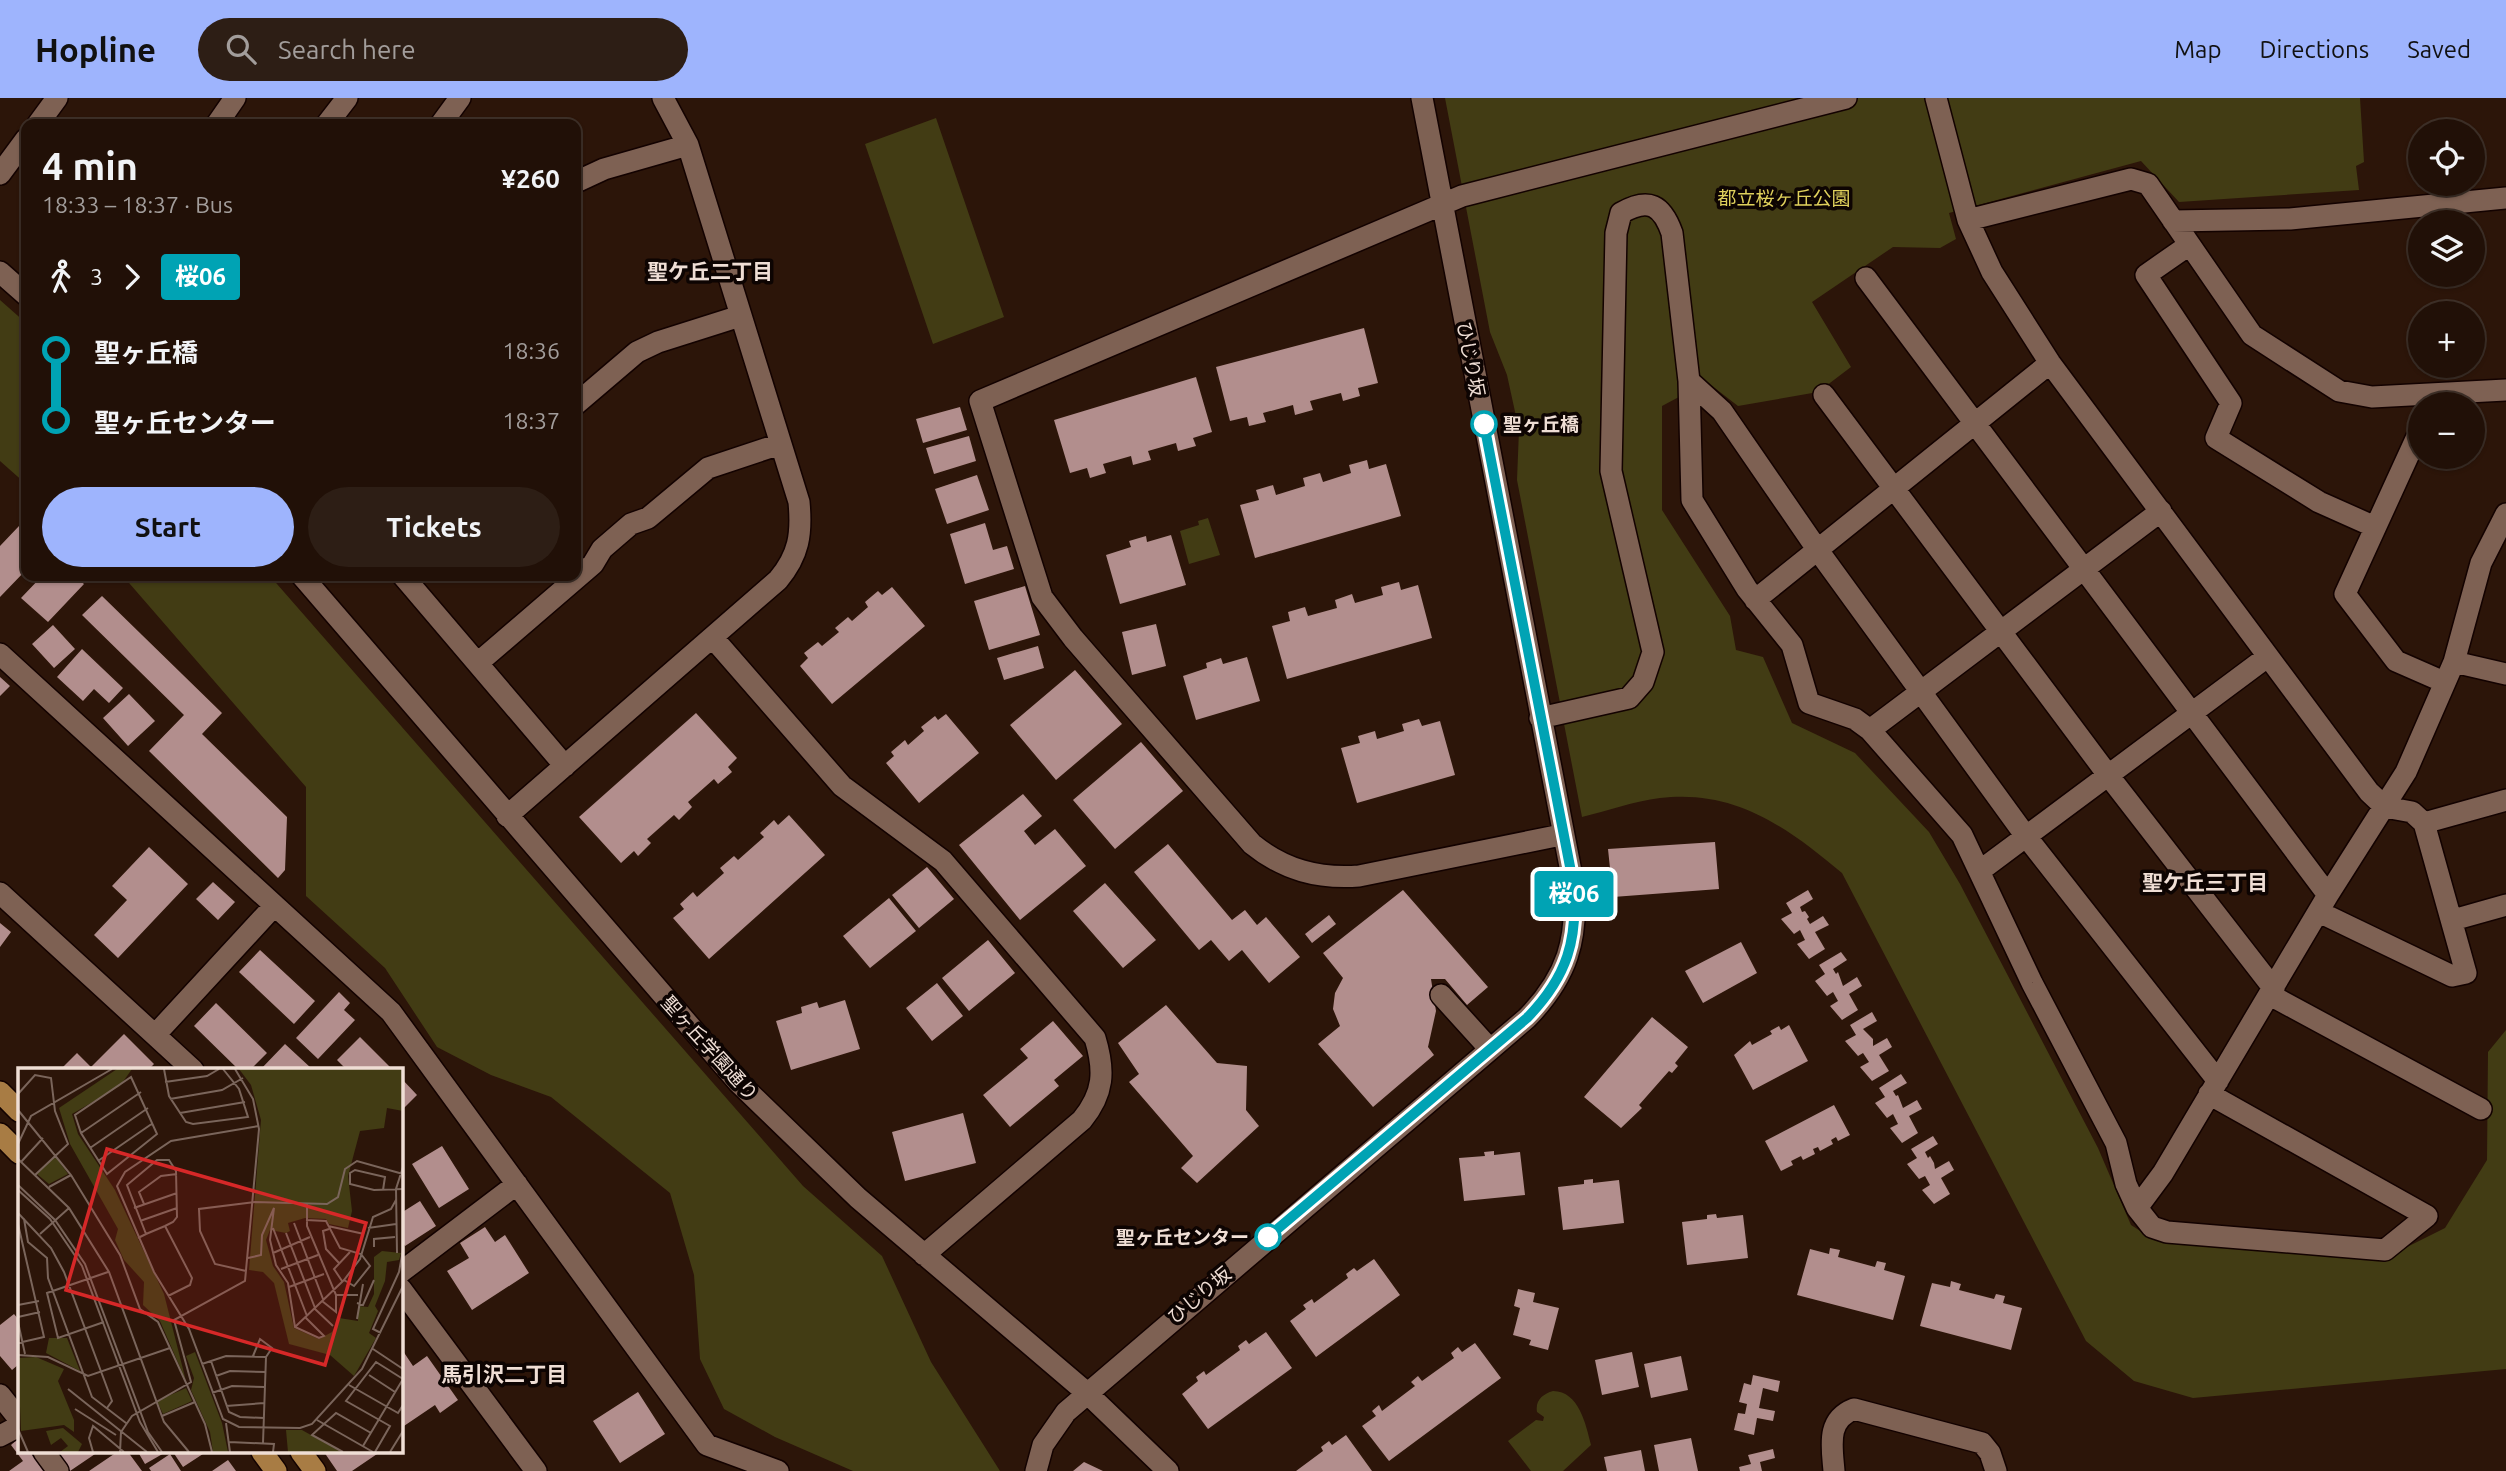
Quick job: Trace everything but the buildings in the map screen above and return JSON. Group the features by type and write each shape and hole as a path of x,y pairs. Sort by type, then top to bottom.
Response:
{"main road":[{"path":"0,1092 18,1110"},
{"path":"0,1134 18,1152"},
{"path":"263,1454 276,1471"},
{"path":"302,1454 315,1471"}],"street":[{"path":"42,119 57,98"},
{"path":"220,119 234,98"},
{"path":"331,119 347,98"},
{"path":"445,119 460,98"},
{"path":"507,816 778,580 797,551 802,532 799,502 688,145 663,98"},
{"name":"ひじり坂","path":"1036,1471 1050,1433 1066,1412 1549,996 1566,962 1576,929 1575,905 1422,98"},
{"path":"1866,278 2190,714 2323,904 2452,976 2466,973 2424,823 2412,812 2385,807 2369,792 2050,363 1992,272 1968,220 1936,98"},
{"path":"1561,835 1359,876 1336,878 1311,874 1267,856 1252,844 1073,638 1042,597 980,401 1462,196 1836,101"},
{"path":"581,180 604,169 688,145"},
{"path":"0,174 21,146"},
{"path":"1968,220 2131,179 2148,184 2252,335 2339,391 2372,397 2408,398"},
{"path":"2173,221 2290,219 2506,198"},
{"path":"1540,718 1629,698 1643,682 1653,652 1611,471 1616,233 1621,213 1644,205 1660,208 1672,233 1689,381 1692,500 1755,600 1792,645 1808,703 1855,719 1870,730 1962,835 1981,870 2032,983 2116,1143 2126,1184 2137,1209 2152,1227 2167,1232 2385,1250 2427,1216 2213,1088 1816,549 1721,411 1689,381"},
{"path":"2189,245 2146,275 2231,403 2216,438 2319,502 2375,527"},
{"path":"0,272 21,291"},
{"path":"581,400 637,352 670,338 740,316"},
{"path":"1755,600 2050,363"},
{"path":"2485,393 2506,390"},
{"path":"1824,395 2272,992 2481,1109"},
{"path":"581,574 593,564 602,549 631,524 648,518 708,468 780,444"},
{"path":"2408,456 2345,594 2396,661 2444,682"},
{"path":"1870,730 2161,511"},
{"path":"2137,1209 2164,1173 2323,904 2406,772 2454,662 2481,563 2506,514"},
{"name":"聖ヶ丘学園通り","path":"306,581 738,1082 829,1171 1087,1393 1168,1471"},
{"path":"408,581 565,766"},
{"path":"479,662 573,581"},
{"path":"713,638 842,786 943,861 1096,1038 1103,1071 1102,1085 1094,1104 1082,1120 924,1255"},
{"path":"0,654 391,1013 708,1445 778,1471"},
{"path":"1981,870 2267,657"},
{"path":"2454,662 2506,674"},
{"path":"2424,823 2506,800"},
{"path":"0,893 191,1068"},
{"path":"2453,920 2506,905"},
{"path":"155,1035 274,906"},
{"path":"1441,995 1489,1048"},
{"path":"402,1271 517,1184"},
{"path":"402,1290 536,1471"},
{"path":"0,1395 18,1418"},
{"path":"1834,1471 1833,1427 1838,1419 1854,1409 1982,1443 1990,1453 1996,1471"},
{"path":"0,1437 18,1427"},
{"path":"45,1454 58,1471"}],"green space":[{"name":"都立桜ヶ丘公園","path":"1445,98 2360,98 2364,162 2356,166 2359,190 2179,202 2141,161 1949,213 1956,239 1940,248 1893,247 1812,302 1851,367 1818,392 1738,406 1707,382 1662,406 1662,510 1730,616 1736,650 1763,657 1792,723 1855,753 1929,832 1960,884 2098,1148 2131,1225 2145,1234 2387,1257 2445,1228 2487,1160 2488,1052 2506,1030 2506,1369 2193,1398 2134,1381 2086,1341 1842,873 1780,827 1758,815 1712,799 1660,798 1582,817 1517,480 1519,430 1507,375 1490,332"},
{"path":"936,118 1004,317 933,344 865,144"},
{"path":"0,300 21,319 21,480 0,461"},
{"path":"1208,518 1220,555 1189,564 1180,531 1199,525 1198,521"},
{"path":"127,581 274,581 803,1186 882,1256 931,1362 1000,1471 853,1471 775,1437 724,1409 700,1359 694,1275 670,1193 551,1097 491,1075 437,1047 385,968 306,896 306,787"},
{"path":"1553,1391 1562,1392 1580,1410 1591,1445 1563,1471 1531,1471 1508,1441 1536,1420 1543,1421 1544,1417 1537,1412 1537,1404 1543,1396"}],"bus line":[{"name":"桜06","path":"1268,1237 1527,1018 1549,996 1566,962 1576,929 1573,882 1561,835 1484,424"}],"place":[{"name":"聖ヶ丘橋","path":"1484,424"},
{"name":"聖ヶ丘センター","path":"1268,1237"}],"district":[{"name":"聖ケ丘二丁目","path":"710,272"},
{"name":"聖ケ丘三丁目","path":"2205,883"},
{"name":"馬引沢二丁目","path":"504,1375"}]}
